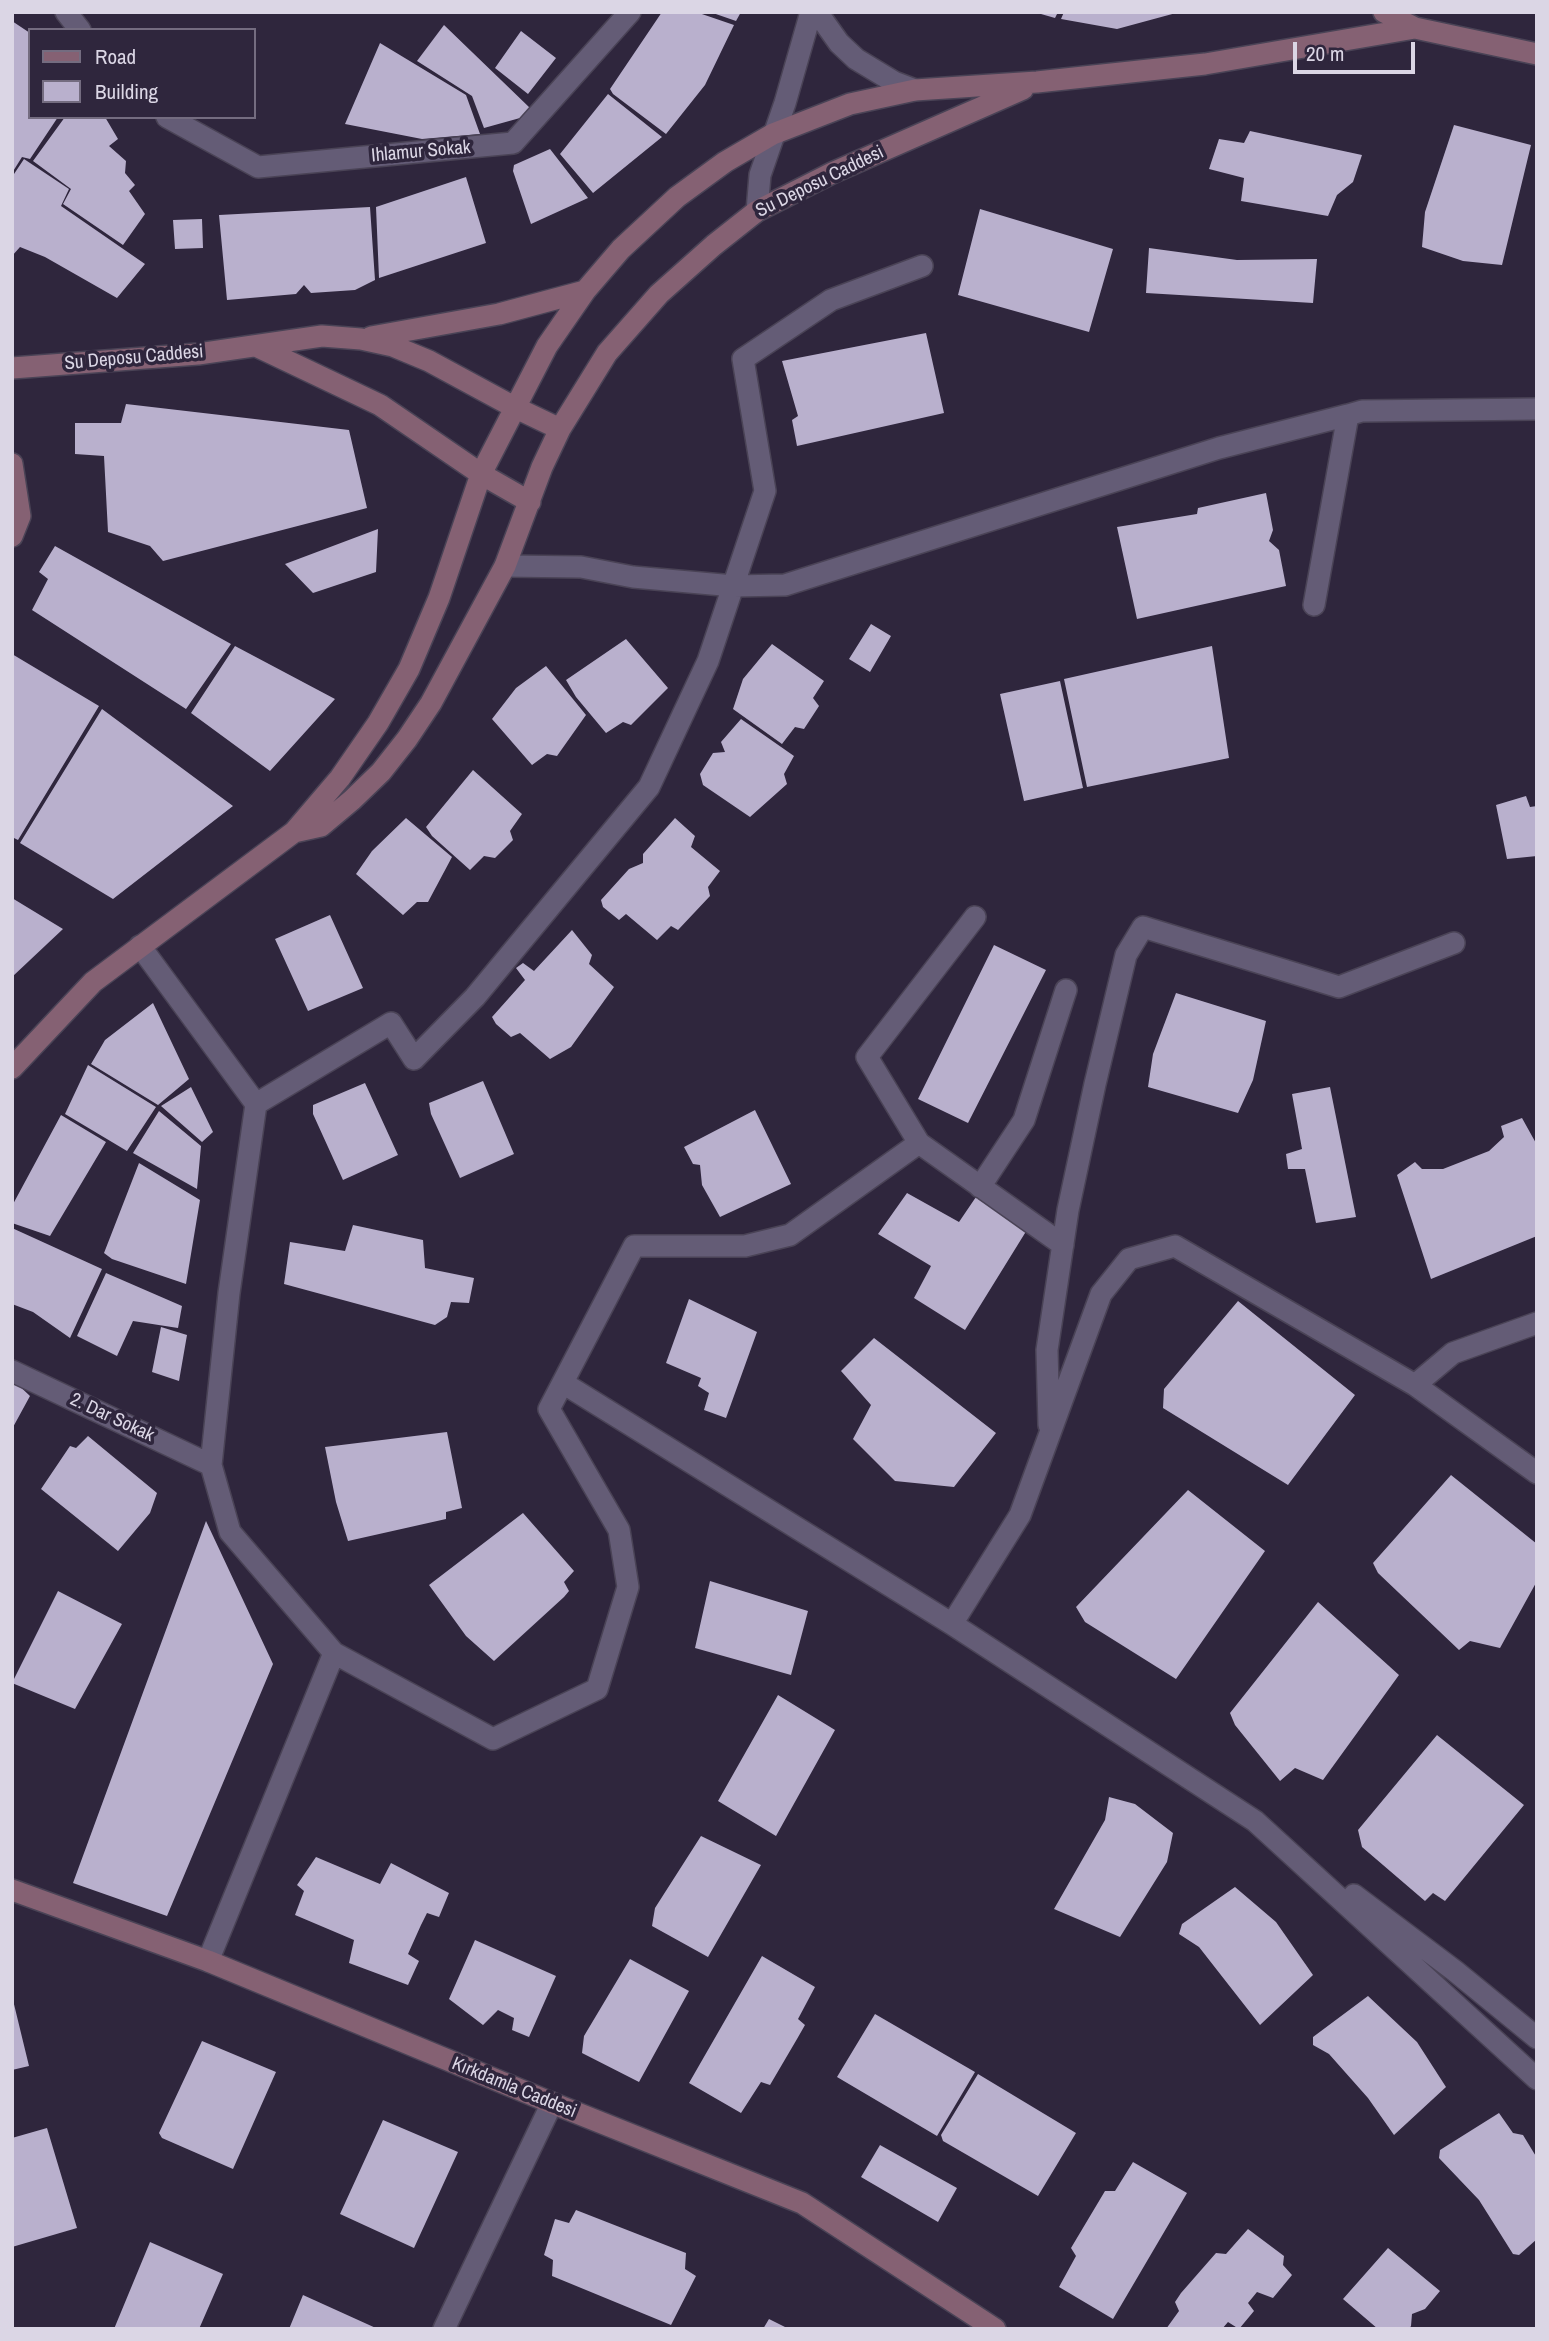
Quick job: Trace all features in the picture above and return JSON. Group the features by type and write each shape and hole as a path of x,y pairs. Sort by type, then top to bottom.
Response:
{"street":[{"path":"66,12 78,28"},
{"name":"Ihlamur Sokak","path":"171,119 258,167 513,143 630,12"},
{"path":"757,211 760,175 798,63 811,12"},
{"path":"817,12 839,43 856,59 894,82 915,90"},
{"path":"1384,12 1415,28"},
{"name":"Su Deposu Caddesi","path":"294,832 340,778 378,723 409,669 439,598 481,474 547,346 584,291 621,249 677,197 725,162 774,134 850,104 915,90 1037,82 1205,64 1415,28 1537,54"},
{"name":"Su Deposu Caddesi","path":"294,832 321,826 381,772 407,739 431,703 505,566 559,429 607,353 659,294 757,211 832,173 1037,82"},
{"path":"256,1104 391,1023 414,1059 475,997 649,787 708,662 765,491 743,359 831,300 922,266"},
{"path":"361,339 486,317 584,291"},
{"name":"Su Deposu Caddesi","path":"12,368 198,354 322,336 361,339 393,346 429,361 559,429"},
{"path":"256,346 380,405 481,474 530,502"},
{"path":"505,566 581,567 633,577 734,586 785,585 1219,448 1362,411 1537,409"},
{"path":"1314,605 1348,415"},
{"path":"12,464 20,516 12,536"},
{"path":"14,1062 93,982 294,832"},
{"path":"975,917 867,1057 919,1143 1063,1245"},
{"path":"1049,1437 1047,1350 1068,1210 1126,955 1143,927 1339,987 1454,943"},
{"path":"140,947 256,1104 229,1293 211,1465 230,1532 334,1653 493,1739 597,1689 628,1587 619,1530 549,1409 634,1246 745,1246 790,1235 919,1143"},
{"path":"980,1187 1024,1120 1066,990"},
{"path":"952,1624 1020,1515 1101,1294 1129,1259 1175,1245 1415,1385 1537,1474"},
{"path":"1415,1385 1453,1353 1537,1323"},
{"name":"2. Dar Sokak","path":"12,1371 211,1465"},
{"path":"563,1383 952,1624 1255,1821 1455,1971 1537,2038"},
{"path":"208,1961 334,1653"},
{"path":"1255,1821 1537,2079"},
{"name":"Kırkdamla Caddesi","path":"12,1890 208,1961 802,2203 995,2329"},
{"path":"444,2329 552,2103"}],"building":[{"path":"662,12 696,12 734,25 705,85 666,134 610,89"},
{"path":"710,12 741,12 736,21"},
{"path":"1034,12 1058,12 1055,18"},
{"path":"1064,12 1176,13 1117,29 1061,19"},
{"path":"12,21 28,32 28,119 57,119 30,159 22,157 12,173"},
{"path":"444,25 530,108 520,118 484,128 472,96 417,61"},
{"path":"521,31 556,58 528,94 495,68"},
{"path":"380,43 466,95 480,134 422,139 345,124"},
{"path":"608,94 662,137 593,193 560,154"},
{"path":"64,119 106,119 118,139 109,146 126,161 125,173 135,185 129,191 145,214 123,245 63,204 71,189 33,161"},
{"path":"1454,125 1531,145 1502,265 1463,261 1422,247 1425,212"},
{"path":"1250,131 1362,155 1353,182 1337,195 1328,216 1241,201 1244,178 1209,169 1219,139 1244,143"},
{"path":"550,149 588,198 531,224 513,171 514,165"},
{"path":"24,159 69,189 61,206 145,264 117,298 45,257 20,247 12,256 12,177"},
{"path":"466,177 486,243 379,278 376,207"},
{"path":"370,207 375,280 355,290 311,293 304,285 296,294 227,300 219,215"},
{"path":"980,209 1113,249 1089,332 958,295"},
{"path":"202,219 203,248 175,249 173,220"},
{"path":"1149,248 1237,260 1317,259 1313,303 1146,293"},
{"path":"926,333 944,413 797,446 792,420 798,416 782,361"},
{"path":"126,404 349,430 367,508 163,561 150,546 108,532 104,456 75,454 75,423 121,423"},
{"path":"1266,493 1273,530 1269,541 1279,550 1286,586 1137,619 1117,527 1197,514 1198,508"},
{"path":"378,529 376,572 313,593 285,564"},
{"path":"55,546 231,644 186,709 32,610 48,579 39,572"},
{"path":"871,624 891,636 870,672 849,659"},
{"path":"626,639 668,688 631,725 623,722 606,733 576,697 566,680"},
{"path":"772,644 824,681 813,698 819,706 804,729 795,727 782,744 733,709 743,679"},
{"path":"235,646 335,699 270,771 191,713"},
{"path":"1212,646 1229,758 1087,787 1064,679"},
{"path":"12,654 99,706 18,840 12,837"},
{"path":"546,666 586,715 557,756 547,754 532,765 492,719 516,688"},
{"path":"1060,681 1083,788 1024,801 1000,694"},
{"path":"102,709 233,806 113,899 20,843"},
{"path":"741,719 794,756 784,774 787,784 750,817 703,785 700,774 713,753 725,752 721,742"},
{"path":"473,770 522,814 510,831 513,840 495,858 484,856 470,870 432,836 426,827"},
{"path":"1526,796 1530,807 1537,806 1537,856 1507,859 1496,805"},
{"path":"406,818 452,857 428,902 417,902 403,915 356,874 372,851"},
{"path":"675,818 695,836 691,847 720,871 708,887 710,896 678,930 671,926 657,940 626,914 619,920 603,907 601,900 629,869 643,863 643,854"},
{"path":"12,898 63,929 12,977"},
{"path":"330,915 363,988 308,1011 275,939"},
{"path":"572,930 592,955 589,964 614,987 571,1047 550,1059 520,1033 511,1037 492,1017 525,980 516,968 523,963 534,971"},
{"path":"994,945 1046,970 968,1123 918,1099"},
{"path":"1176,993 1266,1021 1253,1080 1238,1113 1148,1087 1153,1054"},
{"path":"153,1003 189,1079 158,1105 91,1064 105,1040"},
{"path":"88,1065 156,1107 127,1151 65,1114"},
{"path":"483,1081 514,1154 460,1178 431,1114 429,1103"},
{"path":"365,1083 398,1155 343,1180 313,1114 313,1105"},
{"path":"191,1087 213,1132 202,1142 161,1106"},
{"path":"1330,1087 1356,1217 1316,1223 1305,1169 1288,1169 1286,1154 1302,1149 1292,1094"},
{"path":"755,1110 791,1184 720,1217 702,1185 700,1165 693,1164 684,1147"},
{"path":"159,1111 201,1146 197,1189 133,1153"},
{"path":"61,1115 106,1142 50,1236 12,1223 12,1206"},
{"path":"1522,1118 1537,1145 1537,1236 1431,1279 1397,1175 1415,1162 1422,1169 1443,1169 1489,1151 1504,1137 1501,1126"},
{"path":"139,1163 200,1200 186,1284 112,1259 104,1253"},
{"path":"907,1193 959,1222 978,1194 1030,1225 965,1330 914,1298 931,1266 878,1234"},
{"path":"353,1225 423,1240 425,1268 474,1278 469,1303 451,1302 447,1317 435,1325 284,1284 290,1242 345,1251"},
{"path":"12,1228 102,1269 70,1338 33,1312 12,1304"},
{"path":"106,1273 182,1306 178,1328 133,1321 117,1356 77,1336"},
{"path":"689,1299 757,1332 726,1418 704,1410 709,1393 698,1386 701,1378 666,1363"},
{"path":"1238,1301 1355,1395 1288,1485 1163,1408 1164,1389"},
{"path":"161,1327 187,1335 179,1381 152,1372"},
{"path":"874,1338 996,1433 954,1487 895,1481 853,1439 871,1405 841,1371"},
{"path":"12,1379 30,1396 12,1429"},
{"path":"447,1432 462,1508 446,1512 446,1519 348,1541 336,1502 325,1447"},
{"path":"88,1436 157,1493 150,1513 118,1551 41,1489 70,1446 76,1448"},
{"path":"1451,1475 1537,1544 1537,1581 1500,1648 1470,1641 1459,1650 1378,1573 1373,1563"},
{"path":"1188,1490 1265,1551 1176,1679 1085,1622 1076,1607"},
{"path":"523,1513 574,1571 564,1582 569,1591 564,1597 494,1661 466,1636 429,1585"},
{"path":"206,1521 273,1664 167,1916 73,1883"},
{"path":"710,1581 808,1611 791,1675 695,1648"},
{"path":"58,1591 122,1624 75,1709 12,1683"},
{"path":"1318,1602 1399,1675 1323,1780 1295,1768 1280,1781 1235,1725 1230,1713"},
{"path":"778,1695 835,1730 776,1836 718,1801"},
{"path":"1437,1735 1524,1805 1445,1901 1433,1893 1425,1901 1362,1847 1358,1830"},
{"path":"1109,1797 1135,1804 1173,1833 1167,1862 1120,1937 1054,1909 1105,1820"},
{"path":"701,1836 761,1865 708,1957 652,1926 655,1908"},
{"path":"316,1857 380,1884 391,1863 449,1893 439,1917 427,1913 408,1954 419,1961 408,1985 349,1963 354,1940 295,1915 304,1891 297,1885"},
{"path":"1235,1887 1276,1922 1313,1975 1260,2025 1199,1947 1179,1934 1182,1924"},
{"path":"475,1940 556,1976 529,2037 512,2030 514,2018 498,2010 483,2025 449,1999"},
{"path":"762,1956 815,1987 798,2019 805,2025 770,2085 761,2082 741,2113 689,2083"},
{"path":"630,1959 689,1991 639,2082 582,2053 584,2036"},
{"path":"12,1996 29,2066 12,2070"},
{"path":"1368,1996 1417,2042 1446,2087 1394,2135 1368,2098 1329,2054 1313,2045 1313,2037"},
{"path":"875,2014 975,2072 937,2136 837,2077"},
{"path":"202,2041 276,2072 233,2169 162,2138 159,2133"},
{"path":"978,2074 1076,2133 1038,2196 943,2141 941,2135"},
{"path":"1499,2113 1513,2133 1523,2135 1537,2158 1537,2239 1519,2255 1513,2254 1479,2200 1439,2158 1440,2150"},
{"path":"383,2120 458,2152 414,2248 340,2214"},
{"path":"47,2128 77,2228 12,2247 12,2138"},
{"path":"880,2145 957,2188 938,2222 861,2177"},
{"path":"1133,2162 1187,2193 1113,2319 1059,2287 1076,2256 1071,2248 1105,2191 1115,2191"},
{"path":"576,2210 686,2253 685,2269 696,2276 671,2325 552,2276 553,2260 544,2255 555,2219 569,2223"},
{"path":"1248,2229 1284,2256 1283,2265 1292,2275 1273,2298 1257,2292 1248,2303 1254,2311 1239,2329 1228,2322 1222,2329 1166,2329 1179,2311 1175,2302 1181,2293 1216,2253 1226,2254"},
{"path":"150,2242 223,2274 199,2329 114,2329"},
{"path":"1388,2248 1440,2291 1425,2309 1412,2314 1409,2329 1378,2329 1343,2299"},
{"path":"303,2295 378,2329 289,2329"},
{"path":"769,2319 789,2329 763,2329"}]}
